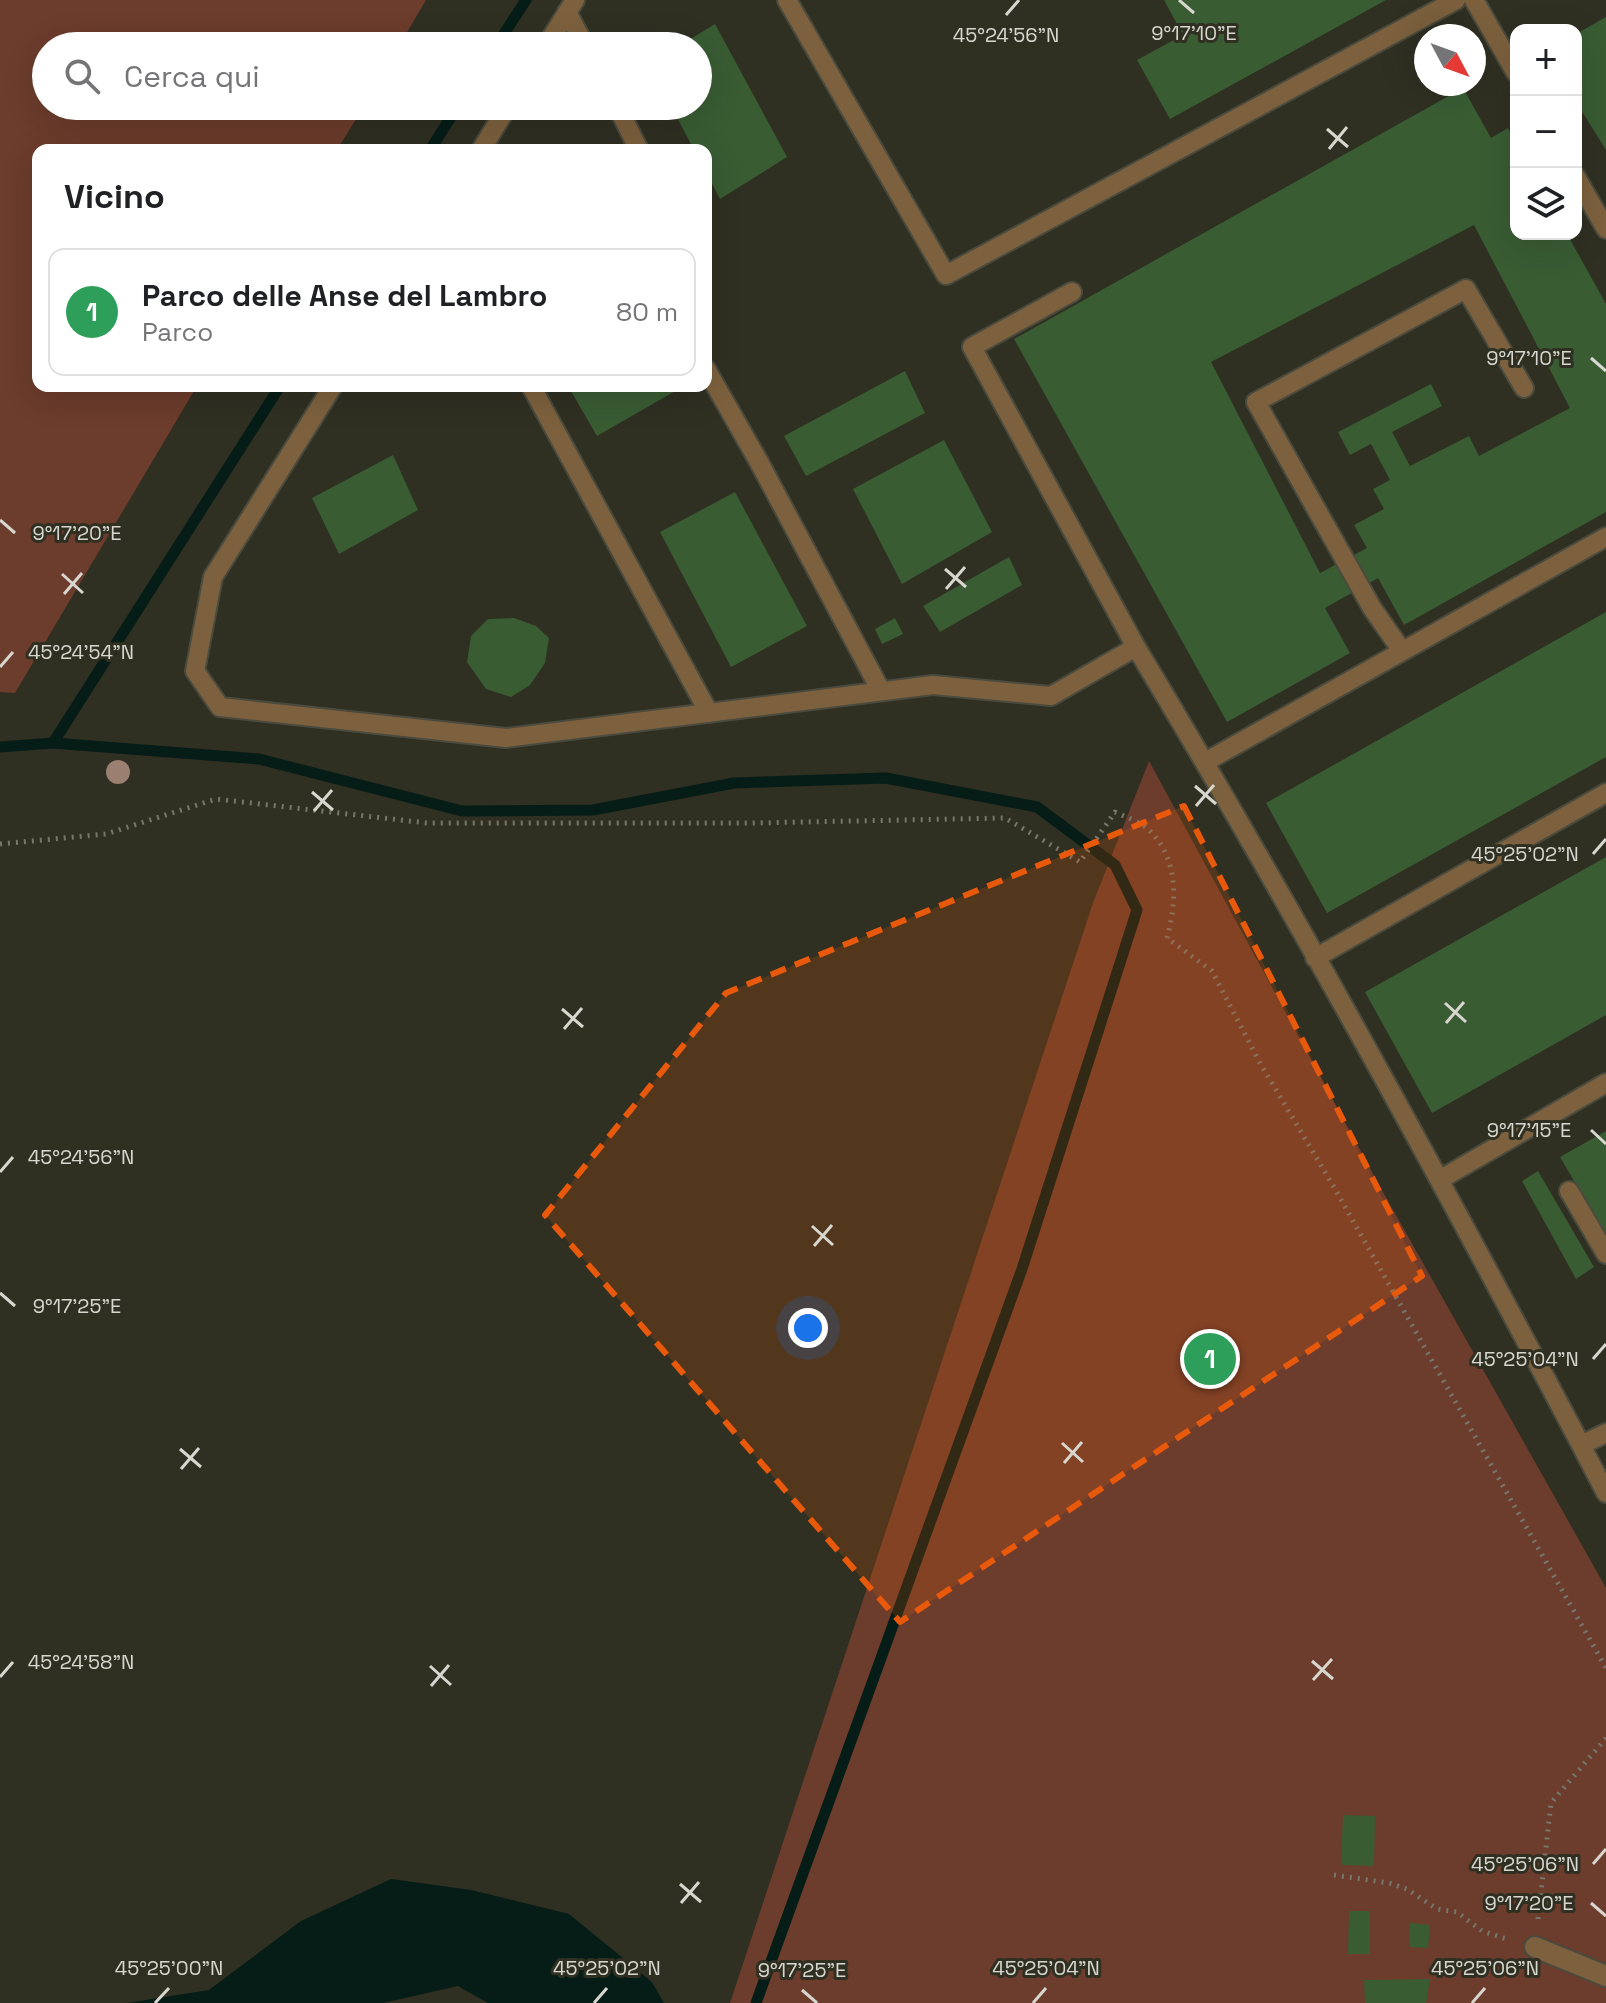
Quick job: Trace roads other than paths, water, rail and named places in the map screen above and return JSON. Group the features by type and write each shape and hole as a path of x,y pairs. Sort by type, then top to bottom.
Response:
{"street":[{"path":"1535,1947 1606,1976"}],"lane":[{"path":"787,0 946,275 1456,0"},
{"path":"1474,0 1510,63"},
{"path":"555,32 571,6"},
{"path":"571,6 580,32"},
{"path":"485,144 499,120"},
{"path":"624,120 636,144"},
{"path":"1582,187 1606,229"},
{"path":"1402,651 1372,608 1256,402 1466,289 1524,388"},
{"path":"1072,292 972,347 1136,647 1205,762 1441,1179 1606,1493"},
{"path":"712,380 881,691"},
{"path":"329,392 213,577 195,671 220,707 506,738 933,685 1051,696 1136,647"},
{"path":"534,392 709,713"},
{"path":"1205,762 1606,537"},
{"path":"1315,958 1606,793"},
{"path":"1441,1179 1606,1083"},
{"path":"1569,1191 1606,1254"},
{"path":"1581,1445 1606,1433"}],"water":[{"path":"391,1879 471,1890 569,1914 652,1982 664,2003 488,2003 458,1986 383,2003 127,2003 209,1990 301,1921"}],"waterway":[{"path":"505,32 526,0"},
{"path":"434,144 449,120"},
{"path":"276,392 53,743 259,759 462,811 593,810 734,783 886,778 1037,807 1115,865 1137,910 1022,1269 756,2003"},
{"path":"0,747 53,743"}],"place":[{"name":"Parco delle Anse del Lambro","path":"1210,1359"}]}
